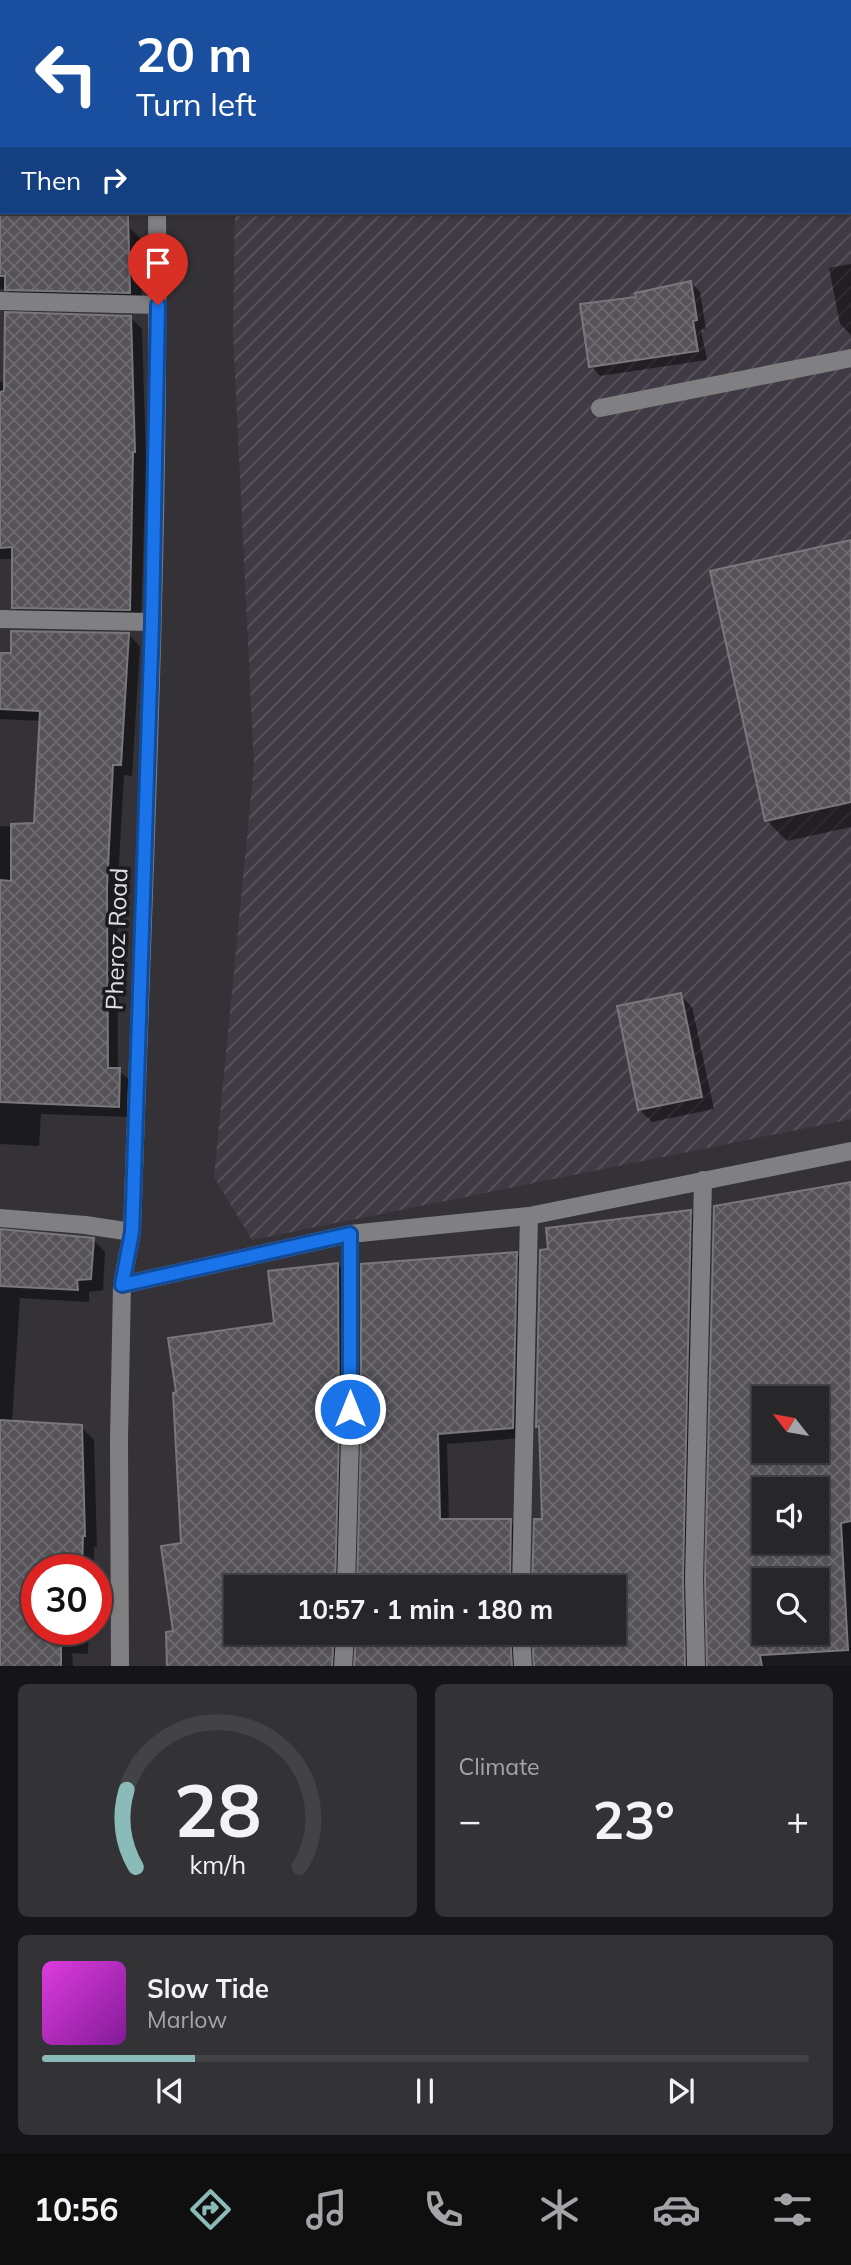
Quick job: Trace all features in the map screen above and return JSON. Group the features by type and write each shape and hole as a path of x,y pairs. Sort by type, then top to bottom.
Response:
{"street":[{"name":"Pheroz Road","path":"120,1666 119,1440 122,1285 132,1232 152,622 157,214"},
{"path":"0,301 158,305"},
{"path":"600,408 851,358"},
{"path":"0,619 152,622"},
{"path":"122,1285 350,1234 528,1216 851,1151"},
{"path":"696,1666 694,1579 703,1180"},
{"path":"521,1575 528,1216"},
{"path":"0,1218 132,1232"},
{"path":"346,1575 350,1434 350,1234"},
{"path":"343,1666 344,1645"},
{"path":"522,1645 523,1666"}],"shaded area":[{"path":"235,214 851,214 851,1119 252,1240 214,1177 254,765 233,333"}],"building":[{"path":"0,214 128,214 130,293 5,290 5,276 0,276"},
{"path":"691,281 698,351 589,367 580,304 636,297 635,293"},
{"path":"5,312 131,316 135,452 130,610 12,608 12,547 0,548 0,392 4,391"},
{"path":"851,540 851,802 765,821 710,571"},
{"path":"11,631 129,633 121,765 113,765 107,887 108,1068 120,1068 119,1107 0,1102 0,880 11,881 11,824 34,823 40,711 0,709 0,653 11,653"},
{"path":"681,993 702,1097 638,1110 617,1006"},
{"path":"851,1182 851,1521 841,1523 848,1650 760,1655 762,1666 707,1666 705,1579 714,1206"},
{"path":"691,1210 683,1579 685,1666 534,1666 533,1645 626,1645 626,1575 532,1575 534,1519 542,1519 539,1426 536,1427 540,1250 548,1249 546,1228"},
{"path":"0,1229 94,1238 91,1279 77,1280 78,1290 0,1286"},
{"path":"517,1252 513,1428 438,1434 440,1519 511,1519 510,1575 357,1575 361,1264"},
{"path":"338,1263 339,1435 335,1575 224,1575 224,1645 333,1645 332,1666 167,1666 166,1632 173,1631 161,1546 181,1543 173,1393 176,1392 168,1338 274,1323 268,1271"},
{"path":"0,1420 82,1425 85,1536 82,1554 21,1554 21,1645 61,1645 61,1666 0,1666"},
{"path":"355,1645 511,1645 512,1666 354,1666"}],"route":[{"path":"158,305 152,622 132,1232 122,1285 350,1234 350,1409"}]}
